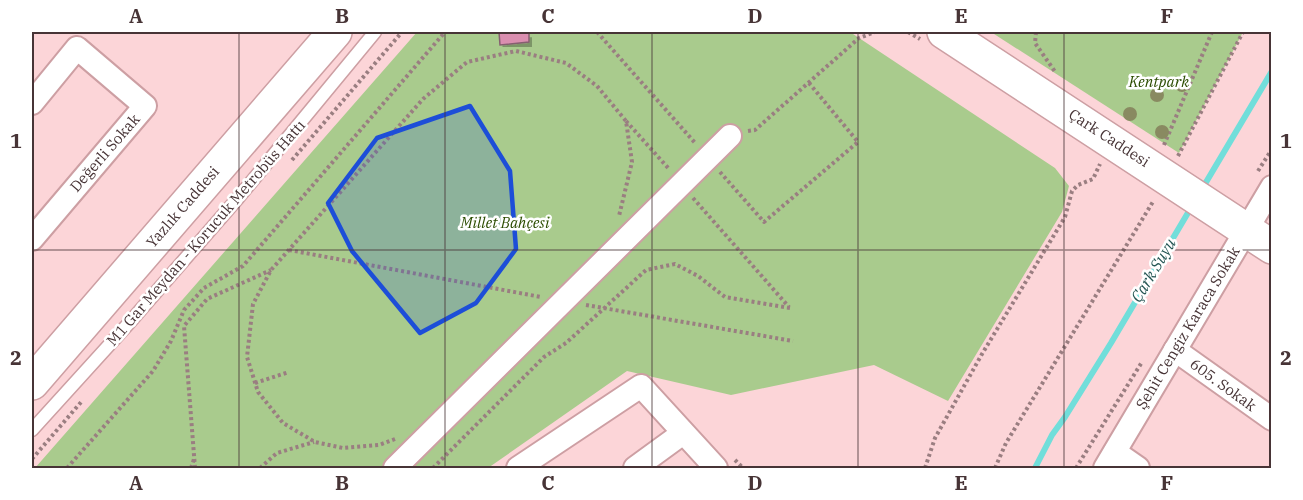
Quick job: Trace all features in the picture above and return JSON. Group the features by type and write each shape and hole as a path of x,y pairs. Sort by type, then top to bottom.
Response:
{"main road":[{"name":"Yazlık Caddesi","path":"32,383 335,32"},
{"name":"Çark Caddesi","path":"944,32 1250,232"}],"street":[{"name":"Değerli Sokak","path":"32,103 77,48 145,106 32,238"},
{"path":"394,468 730,135"},
{"name":"Şehit Cengiz Karaca Sokak","path":"1110,460 1175,350 1250,232 1272,187"},
{"name":"605. Sokak","path":"1175,350 1272,419"},
{"path":"518,468 641,386 716,468"},
{"path":"635,468 683,433"},
{"path":"1110,460 1138,468"}],"lane":[{"name":"M1 Gar Meydan - Korucuk Metrobüs Hattı","path":"32,430 238,198 375,32"}],"path":[{"path":"67,468 153,371 171,341 184,310 204,288 243,266 445,32"},
{"path":"730,135 755,130 859,38 875,32"},
{"path":"1036,32 1035,43 1054,72 1063,80"},
{"path":"1155,141 1164,146 1212,32"},
{"path":"995,468 1006,443 1167,176 1243,32"},
{"path":"400,437 379,445 343,448 315,442 283,423 258,392 247,357 253,304 271,270 423,99 467,62 516,51 566,63 597,86 790,308 725,297 698,276 675,264 646,270 566,343 544,357 433,468"},
{"path":"618,220 632,162 626,121"},
{"path":"925,468 935,438 1065,216 1072,190 1093,179"},
{"path":"195,468 184,326 207,299 271,270"},
{"path":"255,382 289,372"},
{"path":"260,468 277,453 315,442"},
{"path":"191,468 195,459"}],"highlighted area":[{"path":"470,106 510,171 516,249 476,303 420,333 352,251 328,203 377,138"}],"green space":[{"name":"Millet Bahçesi","path":"417,32 850,32 1055,168 1069,186 1062,212 948,401 874,365 731,395 627,371 488,468 35,468"},
{"name":"Kentpark","path":"991,32 1243,32 1179,153"}],"building":[{"path":"499,32 529,32 529,42 500,45"}],"waterway":[{"name":"Çark Suyu","path":"1202,189 1272,71"},
{"name":"Çark Suyu","path":"1035,468 1052,435 1111,343 1192,206"}]}
